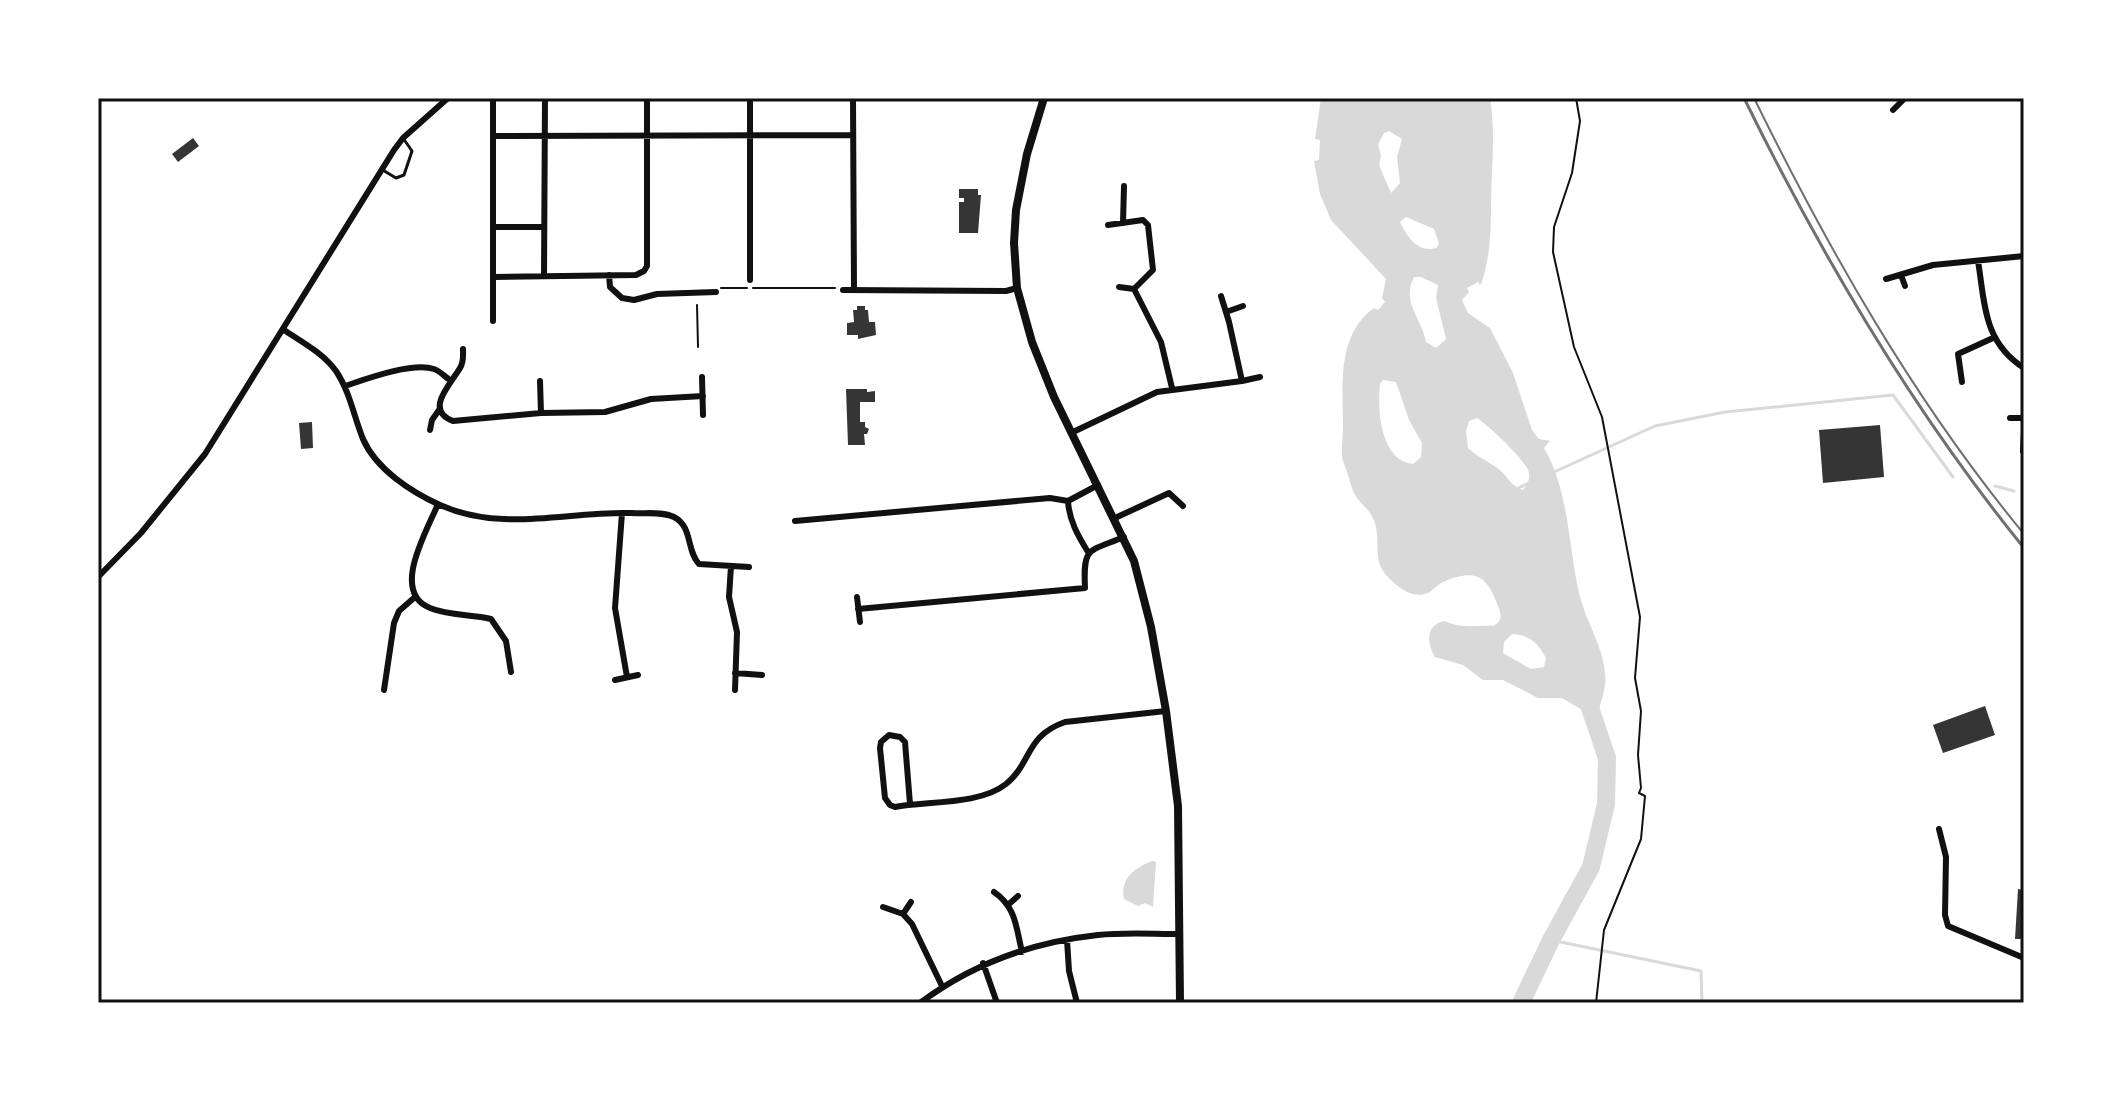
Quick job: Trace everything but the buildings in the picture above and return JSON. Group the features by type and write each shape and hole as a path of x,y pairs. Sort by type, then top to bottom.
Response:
{"main road":[{"path":"1044,98 1029,148 1016,210 1014,248 1017,288 1034,348 1070,433 1134,561 1151,627 1166,711 1180,834 1180,1003"}],"street":[{"path":"98,577 157,514 205,454 381,169 403,138 448,98"},
{"path":"493,98 493,321"},
{"path":"544,276 545,98"},
{"path":"493,277 636,275 644,271 647,266 647,98"},
{"path":"750,98 750,280"},
{"path":"853,98 854,290"},
{"path":"1893,110 1904,98"},
{"path":"493,136 853,135"},
{"path":"1123,223 1124,186"},
{"path":"1108,225 1143,220 1148,225 1153,270 1134,289"},
{"path":"493,227 544,227"},
{"path":"1886,279 1933,265 2024,256"},
{"path":"1978,261 1993,338 2024,368"},
{"path":"609,275 610,287 622,298 634,300 651,294 712,292"},
{"path":"1901,275 1905,286"},
{"path":"1119,287 1134,289"},
{"path":"843,290 1006,291 1017,288"},
{"path":"1134,289 1161,342 1172,388"},
{"path":"696,293 697,305"},
{"path":"1221,296 1242,381"},
{"path":"1226,312 1243,306"},
{"path":"284,330 327,360 345,386 371,455 395,476 438,504 472,516 502,521 622,513 663,514 674,517 688,533 692,552 699,564 749,567"},
{"path":"1962,382 1958,354 1993,338"},
{"path":"463,349 463,362 439,403 443,417 453,421 541,413 610,412 651,399 703,396"},
{"path":"375,364 378,375"},
{"path":"345,386 378,375 424,368 434,369 450,380"},
{"path":"702,377 703,415"},
{"path":"1070,433 1157,392 1260,377"},
{"path":"540,381 541,413"},
{"path":"430,430 439,410"},
{"path":"2010,418 2024,418"},
{"path":"2023,451 2024,431"},
{"path":"795,521 1050,498 1068,501 1098,485"},
{"path":"1115,518 1169,493 1183,506"},
{"path":"1068,501 1074,525 1088,552"},
{"path":"438,504 410,576 415,597 430,609 491,619 503,633 511,672"},
{"path":"622,513 615,608 627,677"},
{"path":"1085,588 1084,560 1088,552 1124,537"},
{"path":"731,566 729,597 737,632 735,690"},
{"path":"858,609 1094,587"},
{"path":"384,690 394,623 399,611 415,597"},
{"path":"857,597 860,622"},
{"path":"509,660 521,658"},
{"path":"735,673 762,675"},
{"path":"615,680 638,675"},
{"path":"910,804 905,742 900,737 889,735 881,742 880,748 885,798 895,807 979,797 995,791 1011,779 1039,737 1065,722 1166,711"},
{"path":"1939,829 1947,870 1945,915 1948,926 2024,958"},
{"path":"994,892 1009,904 1022,952"},
{"path":"1009,904 1018,896"},
{"path":"903,914 911,902"},
{"path":"883,907 903,914 929,955 942,986"},
{"path":"920,1003 942,986 983,963 1067,940 1100,934 1179,934"},
{"path":"1067,940 1069,971 1077,1003"},
{"path":"983,963 997,1003"}],"lane":[{"path":"381,169 396,178 404,175 412,151 403,138"}],"path":[{"path":"1576,98 1580,121 1572,173 1554,227 1553,252 1574,347 1602,417 1640,617 1635,678 1641,711 1639,793 1645,796 1641,839 1604,930 1596,1003"},
{"path":"712,292 709,288 843,290"},
{"path":"697,305 698,347"}],"shaded area":[{"path":"1321,98 1490,98 1493,138 1488,253 1482,282 1467,288 1469,292 1462,300 1468,313 1490,328 1513,373 1532,430 1539,439 1550,441 1544,448 1559,483 1580,597 1598,643 1605,672 1598,714 1589,717 1562,698 1538,698 1503,680 1483,680 1463,665 1435,657 1430,634 1439,623 1493,626 1500,620 1494,596 1479,578 1454,578 1428,593 1418,595 1398,586 1380,566 1375,523 1354,493 1343,460 1343,379 1347,347 1353,332 1362,319 1385,302 1382,298 1386,279 1331,220 1320,194 1314,161 1319,160 1320,140 1315,139","holes":["1389,131 1402,139 1397,157 1400,183 1391,193 1379,165 1381,156 1378,144 1384,133","1406,217 1434,229 1439,243 1437,248 1430,249 1410,239 1400,222","1414,277 1438,285 1436,298 1446,339 1436,348 1426,342 1410,295","1383,380 1396,382 1409,420 1422,443 1421,457 1413,464 1402,461 1387,444 1380,419 1380,384","1477,418 1522,460 1529,473 1523,490 1468,448 1466,431 1469,421","1512,634 1524,636 1543,653 1546,658 1544,667 1531,669 1503,653 1504,642"]},
{"path":"1152,861 1156,862 1153,907 1145,903 1138,906 1124,899 1124,885 1130,875"}],"waterway":[{"path":"1554,472 1655,426 1725,412 1893,395 1953,477"},
{"path":"1514,490 1529,483"},
{"path":"1995,486 2014,491"},
{"path":"1521,1003 1591,867 1606,804 1607,758 1585,693"},
{"path":"1551,940 1701,971 1702,1003"}],"tram line":[{"path":"1754,98 1812,212 1876,324 1946,432 2024,534"}],"railway":[{"path":"1744,98 1805,216 1871,331 1944,442 2024,548"}]}
